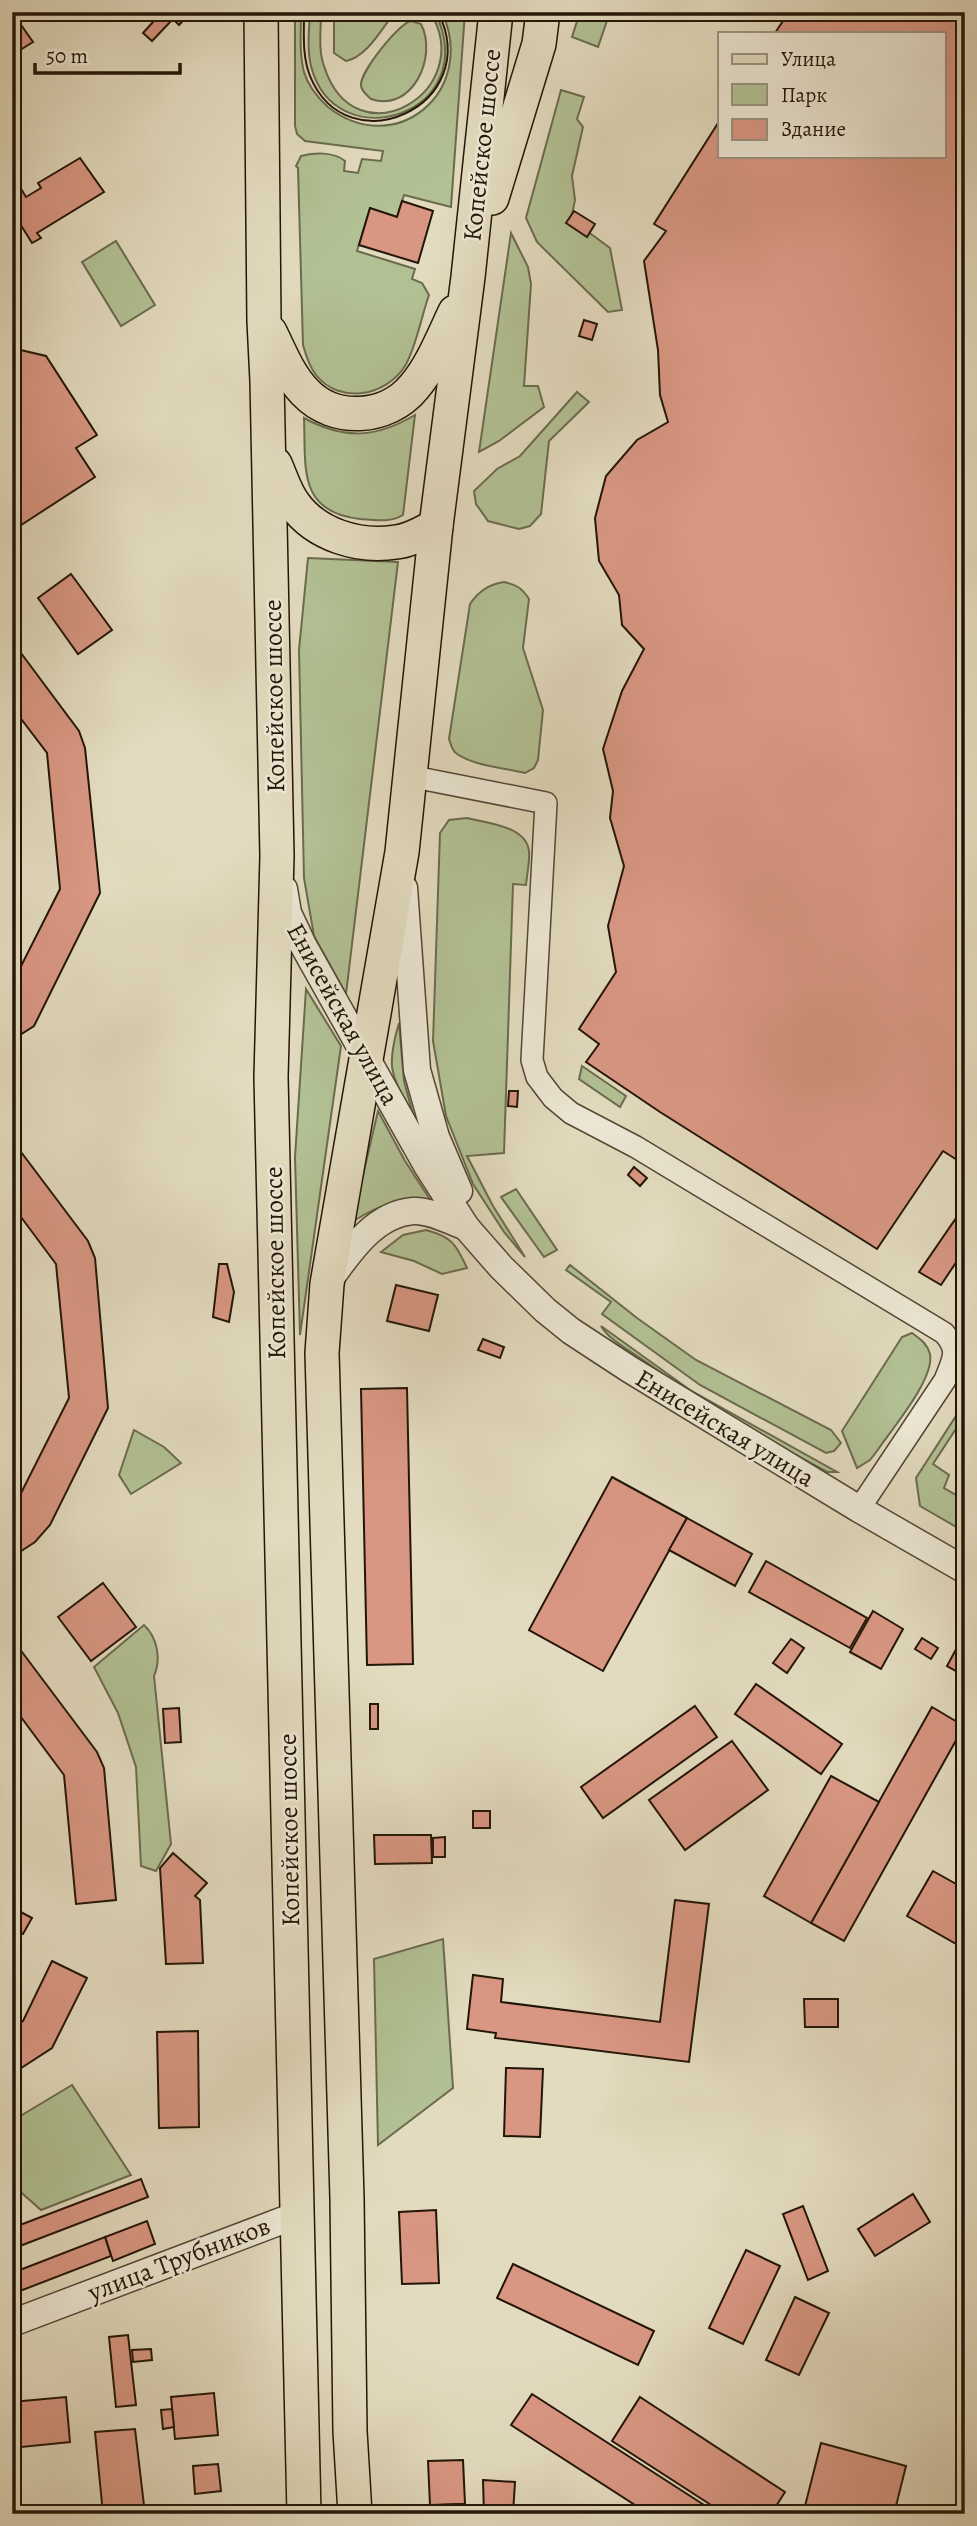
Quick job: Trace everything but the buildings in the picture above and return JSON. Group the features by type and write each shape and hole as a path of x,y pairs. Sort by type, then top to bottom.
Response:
{"main road":[{"name":"Копейское шоссе","path":"261,12 264,321 278,856 271,1077 304,2514"},
{"name":"Копейское шоссе","path":"355,2514 322,1353 327,1284 402,852 436,526 496,12"},
{"name":"Копейское шоссе","path":"466,285 541,28"},
{"path":"264,321 290,372 313,400 335,411 369,414 389,406 412,389 466,285"},
{"path":"269,453 293,503 310,522 329,534 360,542 398,542 436,526"},
{"name":"улица Трубников","path":"297,2215 347,2198"}],"street":[{"name":"Копейское шоссе","path":"541,28 550,12"},
{"path":"409,776 546,803 532,1060 537,1077 553,1098 571,1113 636,1147 944,1333 953,1343 955,1356 944,1380 859,1509"},
{"name":"Енисейская улица","path":"402,852 417,1070 436,1137 451,1174 500,1266"},
{"name":"Енисейская улица","path":"278,856 288,913 303,945 426,1164 466,1227 500,1266 571,1331 629,1369 965,1570"},
{"path":"327,1284 350,1251 376,1226 395,1215 415,1211 466,1227"},
{"name":"улица Трубников","path":"12,2323 297,2215"}],"green space":[{"path":"295,12 301,12 302,65 313,91 328,107 354,121 379,126 403,121 424,109 439,91 449,68 450,41 442,12 465,12 451,207 404,195 397,217 370,208 357,251 415,269 412,279 422,283 429,295 416,341 405,366 386,384 362,393 337,390 326,384 314,372 304,349 296,166 301,156 324,154 345,161 344,171 358,173 362,159 381,161 383,151 305,141 297,134"},
{"path":"310,12 321,12 322,60 339,95 361,110 384,113 407,105 426,90 438,68 441,41 430,12 435,12 445,48 440,77 424,99 401,113 374,118 348,112 325,95 311,66"},
{"path":"334,12 395,12 361,54 346,61 334,53"},
{"path":"580,12 610,12 598,47 572,37"},
{"path":"411,21 421,24 425,37 426,52 418,79 398,98 386,101 371,99 361,86 366,71 389,39"},
{"path":"561,90 584,97 577,119 583,127 572,176 575,200 571,219 610,248 622,310 608,312 537,242 526,218"},
{"path":"511,233 528,267 531,284 524,386 538,386 544,407 499,441 479,452"},
{"path":"116,241 155,305 121,326 82,262"},
{"path":"577,392 589,402 549,441 541,514 530,526 519,529 488,521 476,504 474,491 497,469 520,456"},
{"path":"415,415 403,515 376,520 340,515 325,507 315,497 306,470 304,418 333,430 360,433 387,428"},
{"path":"308,558 398,562 346,994 314,936 304,878 299,650"},
{"path":"504,582 519,588 529,599 523,648 543,710 538,760 534,768 525,773 464,758 454,751 449,739 470,604 484,589"},
{"path":"467,818 513,831 521,836 529,851 526,885 513,884 504,1153 467,1156 493,1206 525,1257 504,1232 473,1184 446,1116 433,1041 440,833 449,820"},
{"path":"306,989 341,1046 300,1335 295,1157"},
{"path":"399,1023 404,1081 414,1118 393,1072 392,1052"},
{"path":"582,1066 626,1096 620,1107 579,1079"},
{"path":"378,1111 405,1161 433,1204 400,1202 382,1206 352,1222"},
{"path":"516,1189 557,1250 544,1257 501,1197"},
{"path":"426,1230 452,1243 467,1268 442,1274 414,1261 381,1252 403,1235"},
{"path":"570,1265 696,1360 831,1430 841,1443 834,1451 826,1453 700,1385 602,1314 611,1302 566,1270"},
{"path":"601,1326 690,1390 837,1472 827,1472 756,1433 666,1376 609,1336"},
{"path":"912,1333 925,1344 930,1354 926,1377 911,1404 877,1451 870,1460 857,1468 842,1431 902,1337"},
{"path":"965,1402 965,1415 933,1464 949,1475 944,1488 965,1500 965,1532 920,1506 916,1478"},
{"path":"134,1430 164,1447 181,1463 131,1494 119,1475"},
{"path":"144,1625 157,1649 154,1676 171,1844 156,1871 141,1866 136,1767 118,1713 94,1667"},
{"path":"443,1939 453,2088 378,2145 374,1959"},
{"path":"72,2085 131,2175 41,2210 15,2187 12,2189 12,2121"}],"tram line":[{"path":"304,12 307,68 328,103 352,118 379,121 406,113 428,98 443,74 448,45 438,12"}]}
